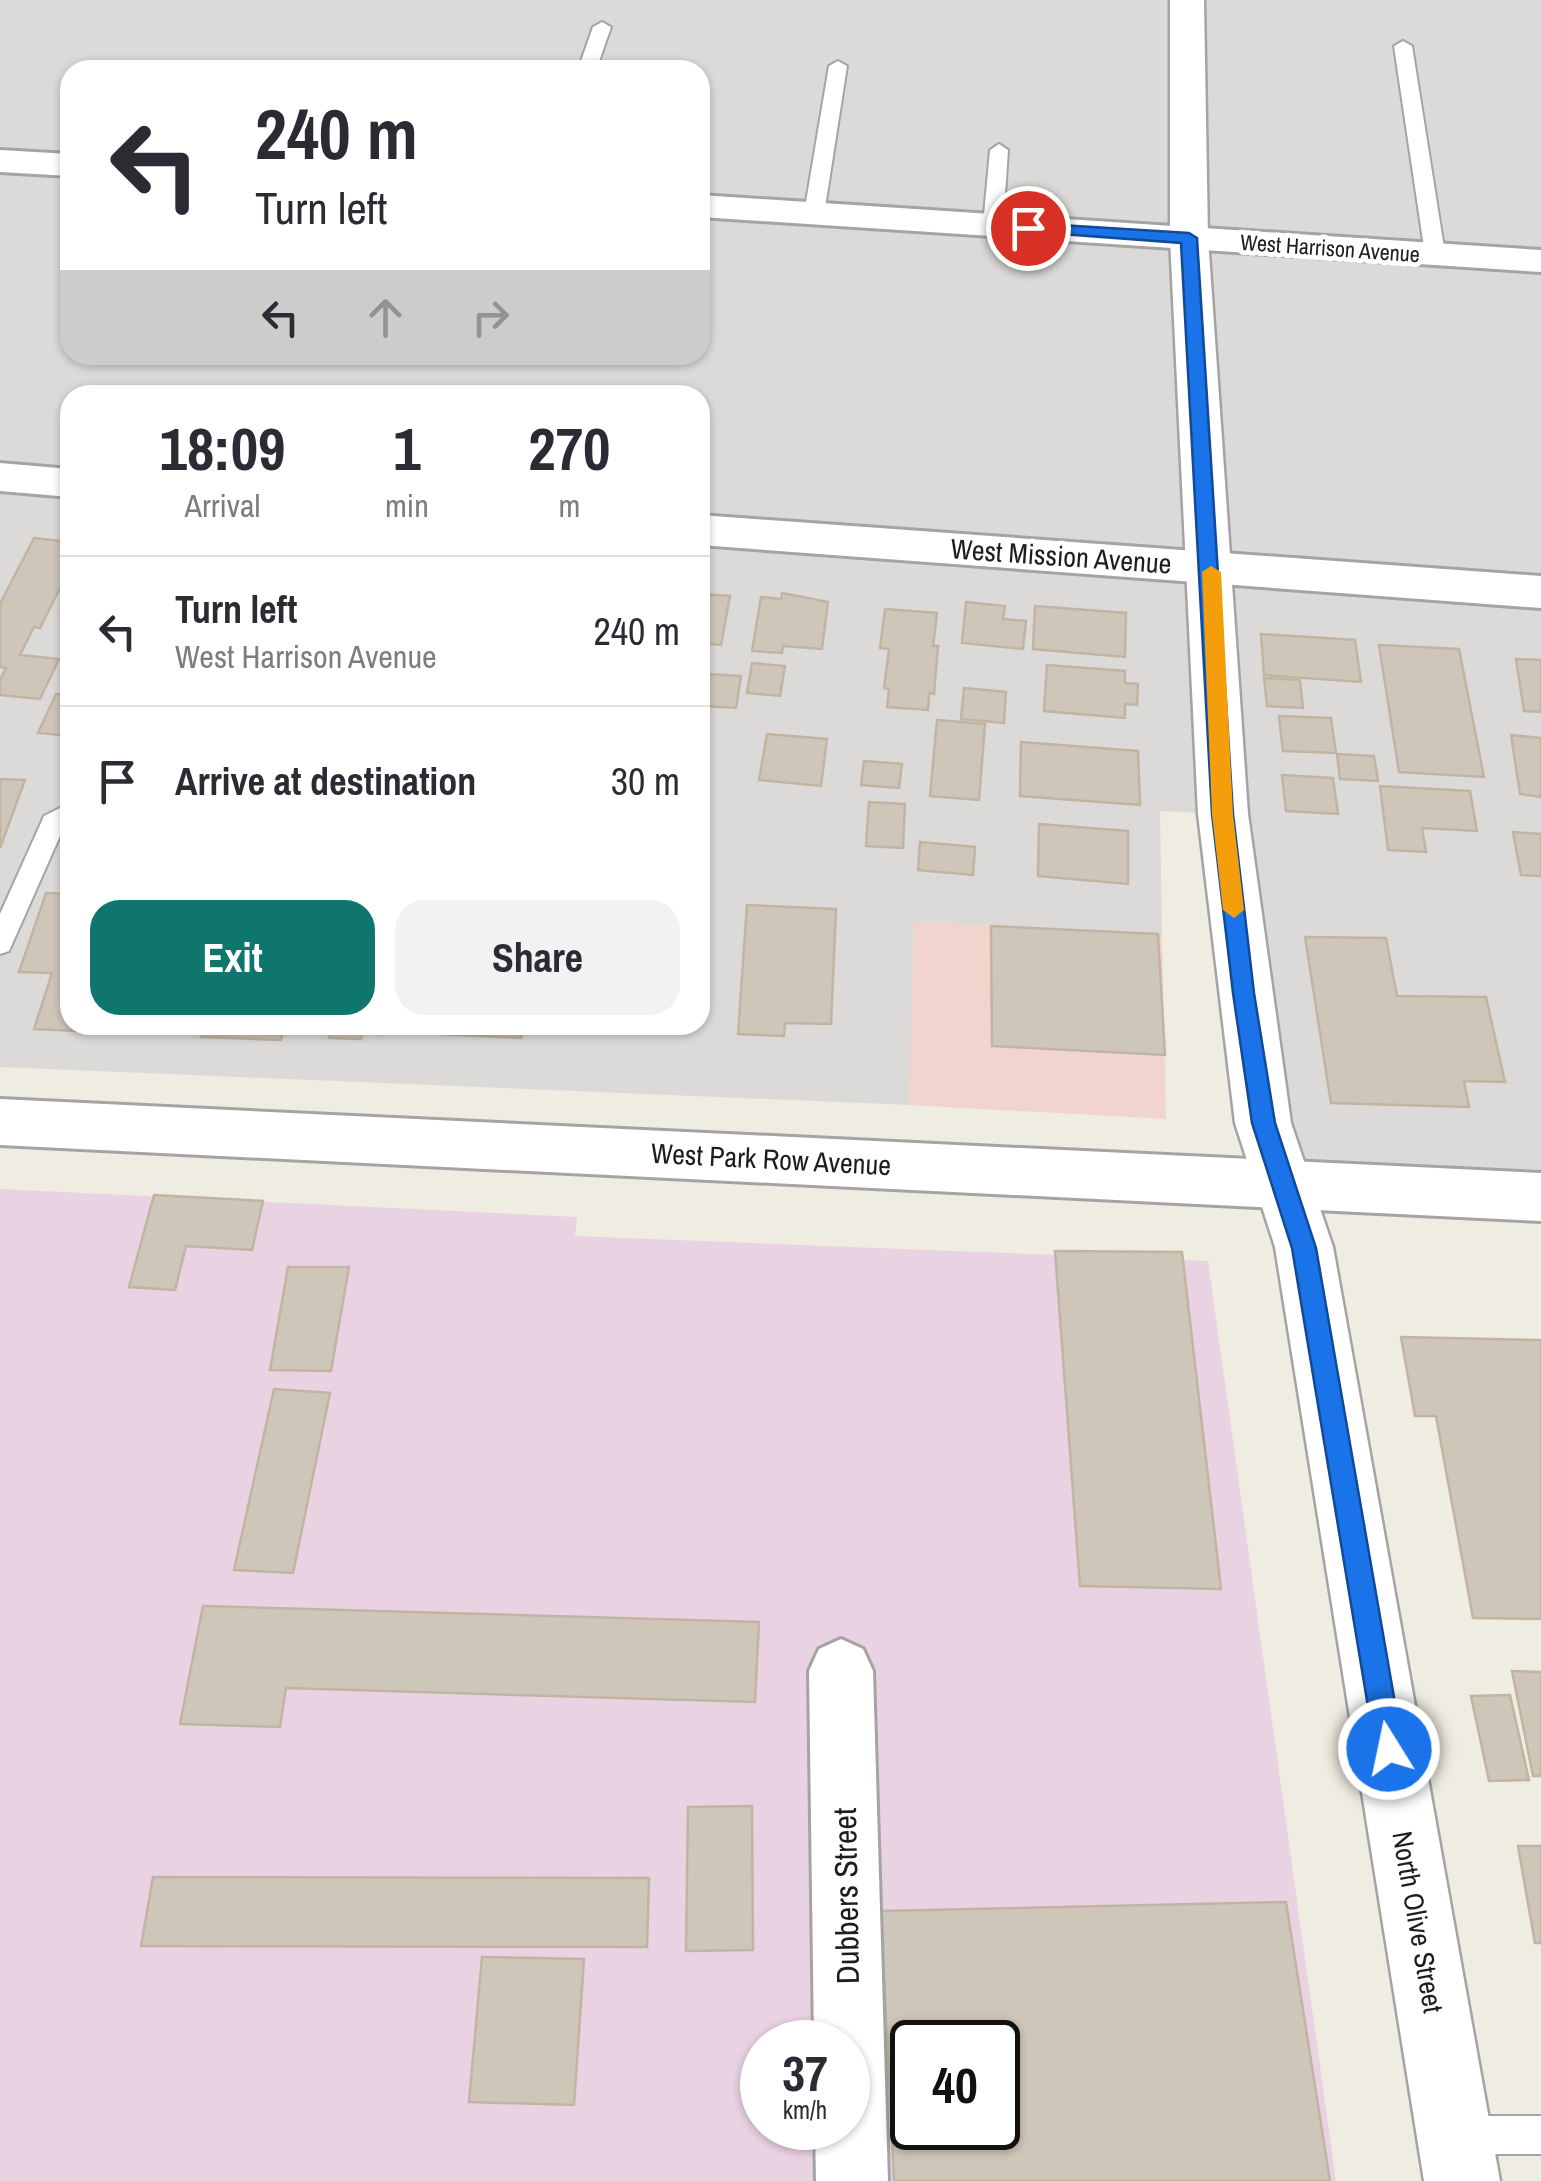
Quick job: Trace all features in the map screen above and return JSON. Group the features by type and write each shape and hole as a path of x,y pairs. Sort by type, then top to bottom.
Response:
{"street":[{"name":"North Olive Street","path":"1186,0 1189,238 1223,814 1244,993 1263,1123 1304,1248 1458,2158"},
{"path":"0,161 60,165"},
{"name":"West Harrison Avenue","path":"710,207 1541,261"},
{"path":"0,477 60,481"},
{"name":"West Mission Avenue","path":"710,531 1541,592"},
{"name":"West Park Row Avenue","path":"0,1122 1541,1197"},
{"name":"Dubbers Street","path":"841,1670 852,2181"}],"lane":[{"path":"590,60 602,27"},
{"path":"1403,46 1435,254"},
{"path":"814,214 838,66"},
{"path":"994,226 999,150"},
{"path":"0,943 53,823 60,819"},
{"path":"1458,2158 1541,2134"}],"shaded area":[{"path":"0,0 1541,0 1541,1197 1286,1185 1222,814 1160,811 1162,934 915,922 909,1105 0,1067"},
{"path":"914,922 1162,934 1166,1119 909,1105"},
{"path":"0,1189 577,1217 575,1236 1208,1261 1336,2181 0,2181"}],"building":[{"path":"34,538 60,541 60,588 40,628 34,627 20,655 59,659 40,699 0,695 0,680 6,668 0,667 0,604"},
{"path":"782,593 828,602 822,649 783,646 782,653 752,651 761,597 781,599"},
{"path":"710,595 730,596 721,645 710,644"},
{"path":"966,602 1005,606 1003,619 1026,621 1023,649 962,643"},
{"path":"1035,606 1126,613 1125,657 1033,649"},
{"path":"885,609 937,613 934,694 929,693 928,710 887,707 889,689 884,688 889,649 880,648"},
{"path":"1261,634 1355,640 1361,682 1264,675"},
{"path":"1379,645 1459,649 1484,777 1399,772"},
{"path":"1516,659 1541,660 1541,712 1524,711"},
{"path":"752,663 785,666 780,696 747,693"},
{"path":"1047,665 1125,671 1125,683 1138,684 1137,705 1125,704 1125,718 1044,711"},
{"path":"710,674 741,676 736,708 710,706"},
{"path":"1264,678 1300,680 1303,708 1267,706"},
{"path":"964,688 1006,692 1004,723 961,719"},
{"path":"56,694 60,694 60,735 38,733"},
{"path":"1279,716 1331,718 1336,753 1283,751"},
{"path":"937,720 985,724 979,800 930,796"},
{"path":"767,734 827,739 821,786 759,780"},
{"path":"1511,735 1541,738 1541,797 1520,794"},
{"path":"1021,742 1138,751 1140,805 1020,796"},
{"path":"1337,754 1374,756 1378,781 1340,779"},
{"path":"864,761 902,764 899,788 861,785"},
{"path":"1282,775 1333,778 1338,814 1286,811"},
{"path":"0,779 25,780 0,848"},
{"path":"1380,786 1470,791 1477,831 1422,828 1426,852 1388,850"},
{"path":"869,802 905,804 903,848 866,846"},
{"path":"1039,824 1128,831 1128,884 1038,876"},
{"path":"1513,832 1541,834 1541,876 1521,875"},
{"path":"920,842 975,847 973,875 918,870"},
{"path":"46,893 60,894 60,1030 34,1029 52,973 19,972"},
{"path":"747,905 836,909 831,1024 785,1023 784,1036 738,1034"},
{"path":"991,926 1158,934 1165,1055 992,1046"},
{"path":"1305,937 1386,938 1397,996 1486,997 1505,1082 1464,1081 1469,1107 1331,1103"},
{"path":"202,1035 282,1035 281,1040"},
{"path":"330,1035 362,1035 361,1039 329,1038"},
{"path":"461,1035 521,1035 521,1038"},
{"path":"154,1195 263,1201 252,1250 186,1246 175,1290 129,1287"},
{"path":"1055,1251 1182,1252 1221,1589 1080,1586"},
{"path":"288,1267 349,1267 331,1371 270,1370"},
{"path":"1401,1337 1541,1340 1541,1619 1473,1618 1436,1416 1415,1416"},
{"path":"274,1389 330,1393 293,1573 234,1570"},
{"path":"203,1606 759,1622 755,1702 286,1688 280,1727 180,1724"},
{"path":"1512,1671 1541,1672 1541,1776 1533,1776"},
{"path":"1510,1695 1529,1780 1489,1781 1471,1696"},
{"path":"752,1806 753,1950 686,1951 688,1807"},
{"path":"1518,1846 1541,1846 1541,1943 1535,1943"},
{"path":"153,1877 649,1878 647,1947 141,1946"},
{"path":"1286,1902 1330,2181 894,2181 893,2150 1020,2150 1020,2020 890,2020 890,2098 881,1911"},
{"path":"482,1957 584,1959 574,2105 469,2102"}],"slow traffic":[{"path":"1211,572 1223,814 1234,910"}],"route":[{"path":"1028,228 1189,238 1223,814 1244,993 1263,1123 1304,1248 1389,1749"}]}
